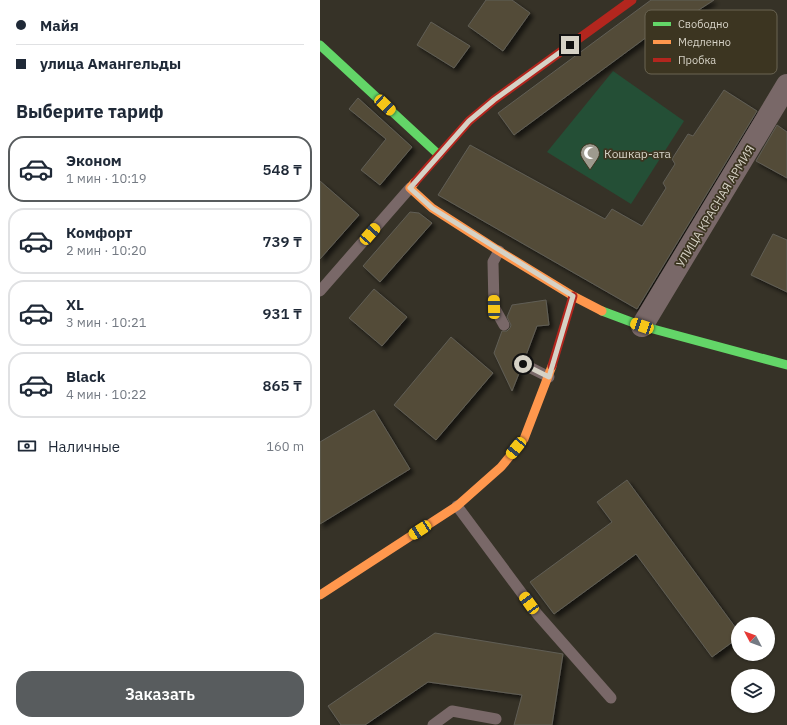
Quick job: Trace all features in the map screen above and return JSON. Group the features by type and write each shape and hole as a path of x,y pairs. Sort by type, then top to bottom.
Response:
{"street":[{"path":"632,0 494,100 469,121 410,188 432,208 499,251 573,296 612,316 642,326 787,365"},
{"path":"320,45 439,155"},
{"name":"УЛИЦА КРАСНАЯ АРМИЯ","path":"642,326 787,85"},
{"path":"320,594 457,506 501,467 524,439 549,377 573,296"}],"lane":[{"path":"320,291 410,188"},
{"path":"499,251 493,262 494,307 504,326"},
{"path":"523,364 549,377"},
{"path":"457,506 538,615 611,698"},
{"path":"433,725 452,712 496,719"}],"green space":[{"path":"613,71 684,121 631,204 547,152"}],"building":[{"path":"486,0 512,0 530,13 503,51 468,26"},
{"path":"651,0 714,0 699,10 645,10 645,38 514,135 498,113"},
{"path":"431,22 470,46 454,68 417,45"},
{"path":"724,90 757,111 637,309 438,195 470,145 605,219 612,209 642,226 666,188 663,183 675,164 672,159 688,134 693,136"},
{"path":"358,98 412,147 380,185 361,170 386,139 349,109"},
{"path":"777,125 787,132 787,178 756,161"},
{"path":"320,181 359,215 320,259"},
{"path":"410,212 419,213 432,223 380,282 363,266"},
{"path":"773,234 787,240 787,292 751,275"},
{"path":"374,289 407,317 382,346 349,318"},
{"path":"546,300 549,325 537,326 525,358 520,358 517,361 517,368 520,371 512,391 494,353 502,331 507,331 510,328 511,325 507,317 512,305"},
{"path":"451,337 493,373 436,440 394,405"},
{"path":"374,410 410,469 320,524 320,442"},
{"path":"627,480 731,621 731,643 712,657 636,554 554,614 530,582 612,522 597,502"},
{"path":"435,633 563,654 552,725 514,725 522,695 428,682 365,725 341,725 328,706"}],"traffic: fast":[{"path":"320,45 439,155"},
{"path":"602,311 642,326 787,365"}],"traffic: slow":[{"path":"415,182 410,188 432,208 573,296 602,311"},
{"path":"320,595 457,506 501,467 524,439 552,366"}],"traffic: jam":[{"path":"415,182 469,121 494,100 632,0"},
{"path":"552,366 573,296"}],"place":[{"name":"Кошкар-ата","path":"590,170"}],"route":[{"path":"523,364 549,377 573,296 432,208 410,188 469,121 494,100 570,45"}]}
